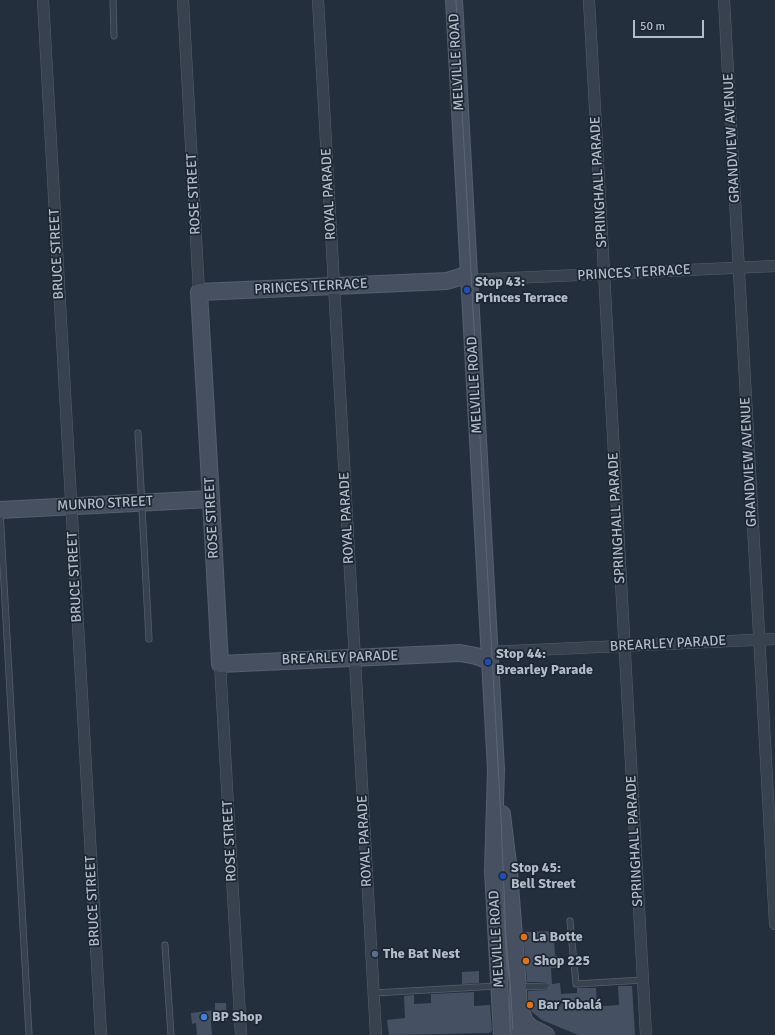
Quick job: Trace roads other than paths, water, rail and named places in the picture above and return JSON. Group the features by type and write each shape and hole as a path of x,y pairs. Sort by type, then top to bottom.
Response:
{"main road":[{"name":"MELVILLE ROAD","path":"454,0 496,770 509,872 519,1005 518,1035"},
{"name":"PRINCES TERRACE","path":"199,292 469,280"},
{"name":"ROSE STREET","path":"199,292 220,664"},
{"name":"MUNRO STREET","path":"0,510 211,499"},
{"name":"BREARLEY PARADE","path":"220,664 460,653 476,656 490,652"},
{"name":"MELVILLE ROAD","path":"496,770 493,847 502,1035"},
{"path":"519,1005 525,1022 532,1028 546,1035"}],"street":[{"name":"BRUCE STREET","path":"43,0 101,1035"},
{"name":"ROSE STREET","path":"183,0 199,292"},
{"name":"ROYAL PARADE","path":"318,0 376,1035"},
{"name":"SPRINGHALL PARADE","path":"589,0 646,1035"},
{"name":"GRANDVIEW AVENUE","path":"724,0 775,924"},
{"name":"PRINCES TERRACE","path":"469,280 775,266"},
{"name":"BREARLEY PARADE","path":"490,652 775,639"},
{"name":"ROSE STREET","path":"220,664 241,1035"}],"lane":[{"path":"113,0 114,36"},
{"path":"138,433 149,639"},
{"path":"0,503 29,1035"},
{"path":"570,921 576,984 643,980"},
{"path":"165,945 171,1035"},
{"path":"374,993 500,986"},
{"path":"518,988 546,986"}],"tram line":[{"path":"456,0 501,818 506,939 513,1030"}],"place":[{"name":"Stop 43: Princes Terrace","path":"467,290"},
{"name":"Stop 44: Brearley Parade","path":"488,662"},
{"name":"Stop 45: Bell Street","path":"503,876"},
{"name":"La Botte","path":"524,937"},
{"name":"The Bat Nest","path":"375,954"},
{"name":"Shop 225","path":"526,961"},
{"name":"Bar Tobalá","path":"530,1005"},
{"name":"BP Shop","path":"204,1017"}]}
